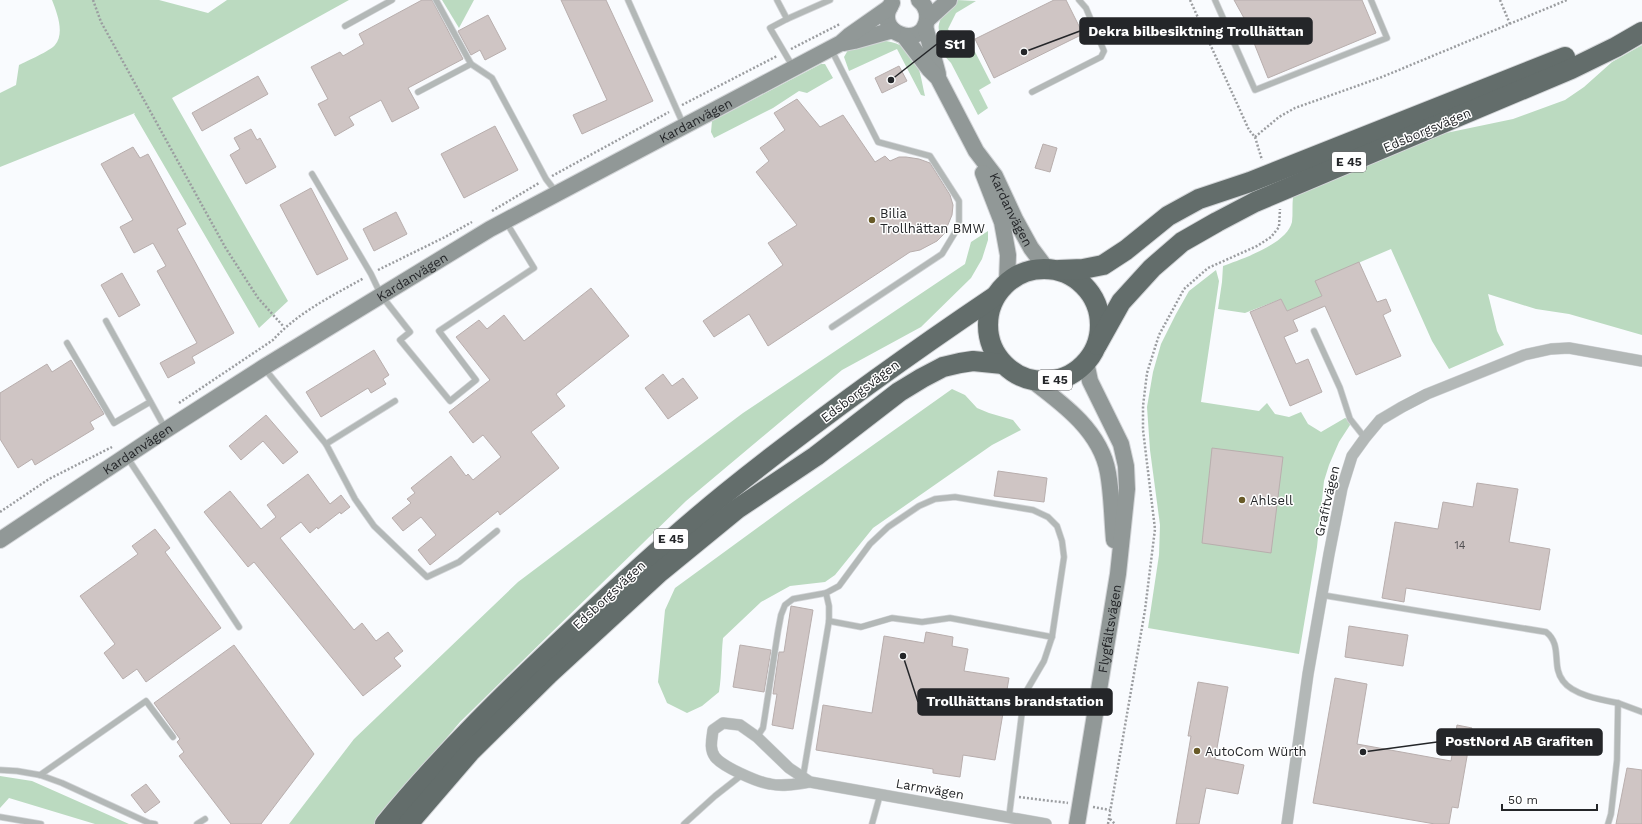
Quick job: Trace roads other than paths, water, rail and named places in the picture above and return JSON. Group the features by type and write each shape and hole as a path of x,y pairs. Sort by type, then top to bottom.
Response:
{"highway":[{"name":"Edsborgsvägen","path":"1053,269 1083,269 1103,265 1126,250 1168,216 1199,200 1250,182 1566,57 1610,36 1642,17"},
{"name":"Edsborgsvägen","path":"1097,345 1121,302 1152,268 1182,242 1262,199 1571,69 1616,47 1642,32"},
{"name":"E 45","path":"1032,269 1053,269 1076,278 1087,288 1095,299 1100,317 1099,336 1097,345 1086,362 1079,369 1060,379 1040,381 1030,379 1011,371 1003,364 992,346 988,332 988,318 1000,290 1025,271 1032,269"},
{"name":"Edsborgsvägen","path":"385,824 478,722 538,662 647,560 725,494 791,442 1000,290"},
{"name":"Edsborgsvägen","path":"408,824 470,752 549,674 660,572 737,509 816,456 899,392 922,378 943,367 960,363 973,361 1003,364"}],"street":[{"name":"Kardanvägen","path":"919,0 926,8 929,44 937,67 938,78"},
{"path":"893,3 888,19 898,33 916,34 949,0"},
{"name":"Kardanvägen","path":"0,540 166,430 264,367 381,295 505,221 836,46 893,3"},
{"name":"Kardanvägen","path":"836,46 898,33 938,78 976,151 995,176 1015,219 1031,248 1053,269"},
{"name":"Kardanvägen","path":"976,151 985,180 1002,222 1008,255 1000,290"},
{"name":"Grafitvägen","path":"1287,824 1308,674 1342,488 1352,456 1364,438 1380,420 1427,394 1524,355 1551,349 1569,348 1642,361"},
{"name":"Flygfältsvägen","path":"1077,824 1118,574 1127,488 1126,466 1121,444 1090,381 1086,362"},
{"name":"Flygfältsvägen","path":"1030,379 1081,421 1104,459 1108,472 1118,574"},
{"name":"Larmvägen","path":"806,780 794,784 770,785 729,768 715,757 711,745 713,730 723,723 740,725 757,737 789,768 806,780 1046,824"}],"lane":[{"path":"345,26 392,0"},
{"path":"436,0 471,64 492,78 546,179 557,193"},
{"path":"628,0 684,126"},
{"path":"778,0 786,19"},
{"path":"794,68 783,52 770,28 786,19 830,0"},
{"path":"1032,92 1101,57 1104,51 1086,8 1079,0"},
{"path":"1215,0 1255,90 1387,38 1371,0"},
{"path":"832,327 942,254 959,226 960,201 930,156 878,142 836,46"},
{"path":"418,92 471,64"},
{"path":"312,174 371,274 381,295 410,332 400,340 450,401 476,380 439,331 534,268 505,221"},
{"path":"106,321 166,430"},
{"path":"1314,331 1340,388 1350,419 1364,438"},
{"path":"67,343 114,423 150,402"},
{"path":"264,367 326,444 355,499 374,526 427,577 459,562 497,531"},
{"path":"326,444 395,401"},
{"path":"126,456 239,627"},
{"path":"757,737 763,728 778,631 781,615 785,605 793,599 826,593 839,586 870,544 888,527 919,506 935,499 954,497 1033,510 1048,517 1057,526 1062,541 1064,557 1052,637 1044,662 1027,690 1023,704 1009,817"},
{"path":"806,780 829,621 829,606 826,593"},
{"path":"1322,595 1546,632 1552,637 1557,650 1558,671 1563,681 1570,687 1591,697 1618,703 1642,712"},
{"path":"829,621 861,627 892,618 922,622 950,618 1052,637"},
{"path":"40,776 146,701 173,737"},
{"path":"1608,824 1611,814 1617,760 1618,703"},
{"path":"0,770 17,771 62,783 149,823 155,824"},
{"path":"684,824 715,796 743,774"},
{"path":"872,824 880,794"},
{"path":"0,817 41,824"},
{"path":"197,824 205,819"}],"place":[{"name":"Dekra bilbesiktning Trollhättan","path":"1024,52"},
{"name":"St1","path":"891,80"},
{"name":"Bilia Trollhättan BMW","path":"872,220"},
{"name":"Ahlsell","path":"1242,500"},
{"name":"Trollhättans brandstation","path":"903,656"},
{"name":"AutoCom Würth","path":"1197,751"},
{"name":"PostNord AB Grafiten","path":"1363,752"}]}
